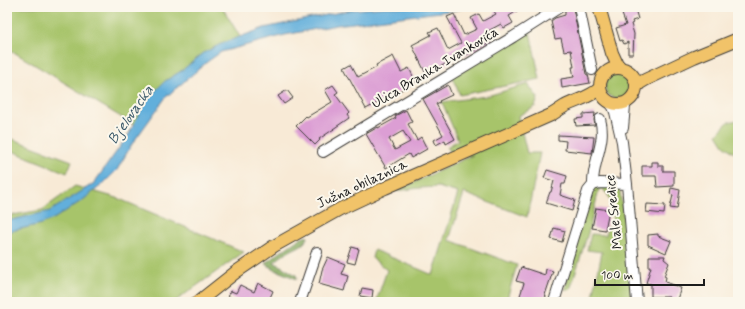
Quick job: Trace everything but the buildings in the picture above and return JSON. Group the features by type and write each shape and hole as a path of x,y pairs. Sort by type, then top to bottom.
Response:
{"main road":[{"path":"600,13 613,58 616,64 626,71 633,77 636,87 635,93 627,102 621,104 608,102 601,93 600,82 602,77 610,70 616,68 626,71 636,74 694,58"},
{"path":"600,13 607,66 606,73"},
{"path":"636,87 645,80 738,39"},
{"name":"Južna obilaznica","path":"198,302 236,272 274,246 340,209 551,115 565,106 590,95 600,88"},
{"name":"Južna obilaznica","path":"551,115 573,110 601,99 608,102"}],"street":[{"name":"Ulica Branka Ivankovića","path":"323,152 507,41 560,7"},
{"path":"579,7 592,70"},
{"name":"Male Sredice","path":"608,102 613,107 615,112 622,142 637,302"},
{"name":"Male Sredice","path":"622,142 623,116 627,102"},
{"path":"593,185 592,176 602,140 602,126 600,119"},
{"path":"554,302 588,191 593,185 600,183 627,184"},
{"path":"300,302 317,252"}],"green space":[{"path":"7,7 222,7 242,40 230,43 160,98 139,128 7,48"},
{"path":"529,27 540,79 460,95 451,75"},
{"path":"618,73 627,77 631,86 627,95 618,99 609,95 605,86 609,77"},
{"path":"528,84 538,98 535,107 518,116 527,153 540,153 527,217 464,193 449,240 517,265 506,302 376,302 387,270 372,258 374,250 433,275 458,193 438,187 396,191 473,155 455,157 447,147 458,140 442,102 487,96"},
{"path":"738,120 738,156 724,145 717,134 728,122"},
{"path":"7,137 72,161 67,173 7,149"},
{"path":"75,186 117,198 244,252 174,302 7,302 7,216 42,210"},
{"path":"594,186 619,186 629,251 632,298 613,302 601,302 601,298 593,297 602,252 587,250 591,234 606,235 607,227 612,228 614,210 608,195 602,188 599,189 589,230 570,290 565,289 586,201"},
{"path":"307,236 308,238 306,241 301,245 274,262 296,275 297,279 273,269 265,263 299,239"}],"water":[{"path":"385,7 469,7 456,10 337,25 285,35 221,52 166,97 132,144 117,170 103,184 83,200 55,218 42,224 7,232 7,221 50,211 94,183 129,134 141,109 151,95 165,81 181,71 205,52 223,43 264,28 350,10"}],"water label":[{"name":"Bjelovacka","path":"131,115"}]}
